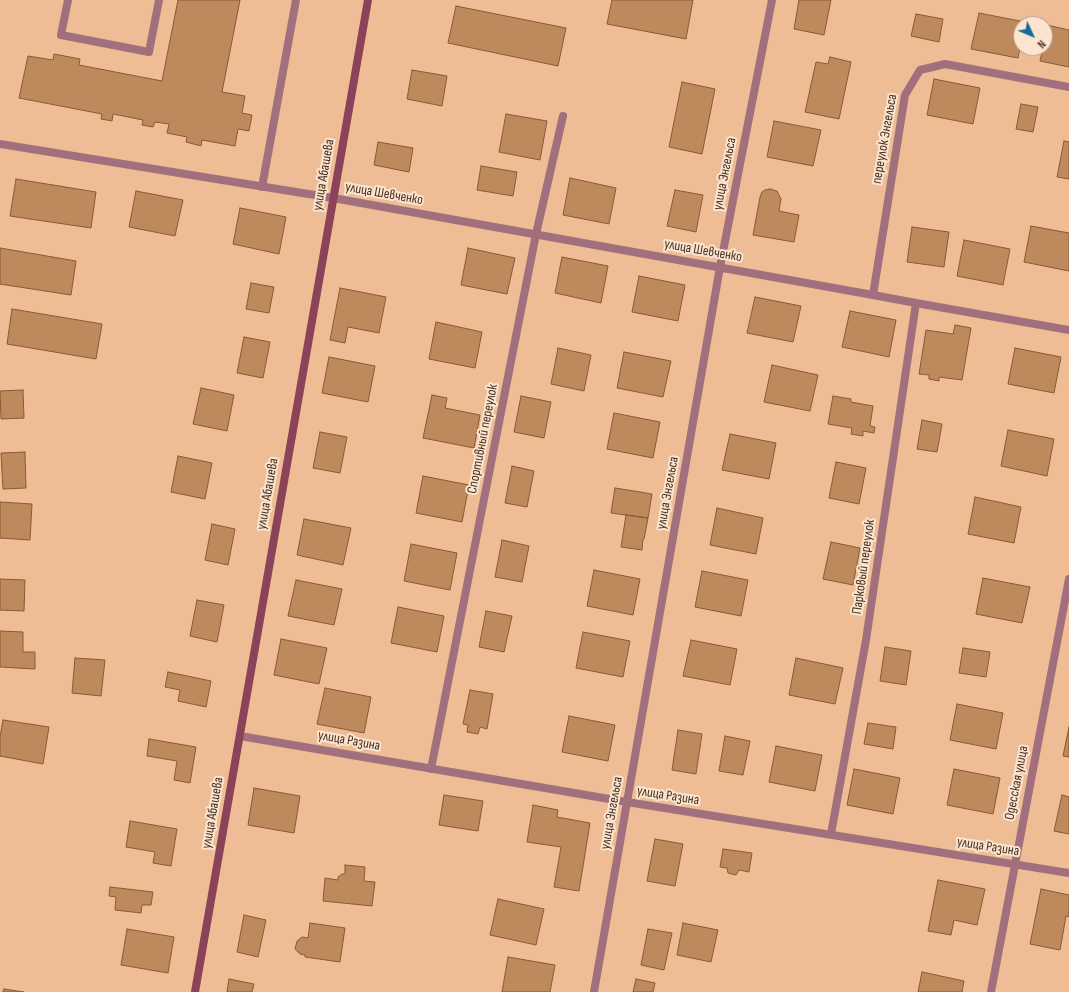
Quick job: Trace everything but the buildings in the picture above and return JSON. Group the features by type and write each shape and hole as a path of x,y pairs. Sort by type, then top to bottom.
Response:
{"street":[{"path":"68,0 61,35 149,52 159,0"},
{"path":"262,186 296,0"},
{"name":"улица Абашева","path":"195,992 368,0"},
{"name":"улица Энгельса","path":"594,992 720,267 772,0"},
{"name":"переулок Энгельса","path":"873,295 905,95 920,70 945,64 1069,87"},
{"name":"Спортивный переулок","path":"431,769 536,234 563,116"},
{"name":"улица Шевченко","path":"0,144 333,198 1069,330"},
{"name":"Парковый переулок","path":"831,834 866,640 916,303"},
{"name":"Одесская улица","path":"991,992 1069,579"},
{"name":"улица Разина","path":"240,736 627,802 1069,873"}]}
